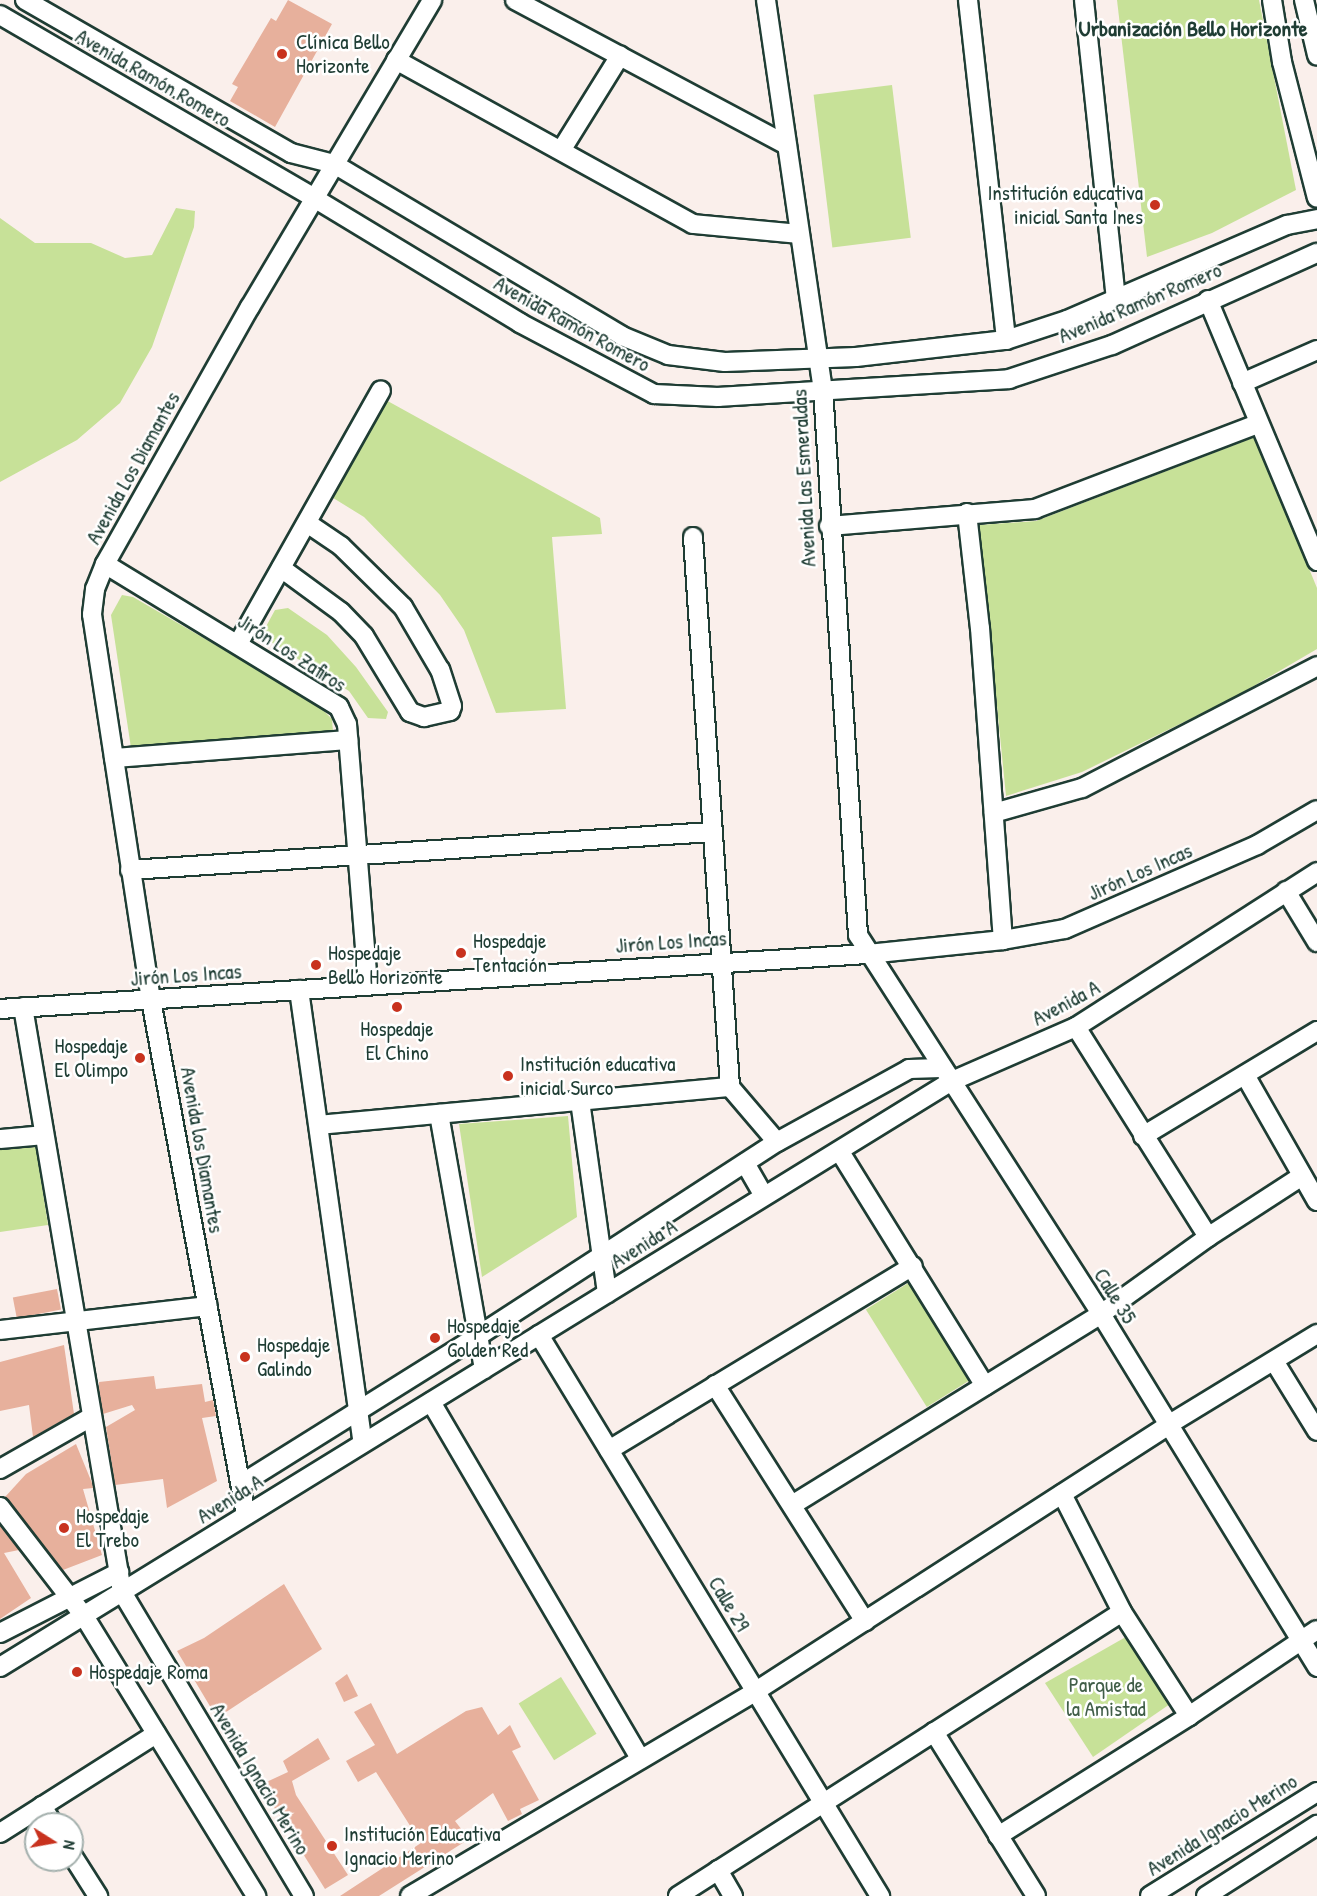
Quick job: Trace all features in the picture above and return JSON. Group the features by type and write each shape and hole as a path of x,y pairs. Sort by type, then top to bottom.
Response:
{"street":[{"path":"6,19 24,0"},
{"name":"Avenida Ramón Romero","path":"24,0 291,153 334,164 622,336 668,355 724,362 856,357 1006,340 1116,299 1287,225 1317,219"},
{"name":"Avenida Los Diamantes","path":"152,1007 92,614 95,589 105,564 314,198 432,0"},
{"path":"515,0 787,146"},
{"name":"Avenida Las Esmeraldas","path":"766,0 823,389 829,526 858,935 868,954"},
{"path":"968,0 1006,340"},
{"path":"1084,0 1116,299"},
{"path":"1272,0 1282,62 1317,198"},
{"path":"1304,0 1317,54"},
{"name":"Avenida Ramón Romero","path":"6,19 314,198 520,323 654,394 718,397 1008,379 1112,345 1317,253"},
{"path":"51,45 64,23"},
{"path":"562,150 620,56"},
{"path":"396,60 693,224 799,234"},
{"path":"1208,300 1317,561"},
{"path":"1242,383 1317,350"},
{"path":"238,644 381,390"},
{"path":"829,526 1035,509 1258,424"},
{"path":"967,513 980,628 1003,940"},
{"path":"281,568 340,612 364,636 410,712 424,717 450,711 452,706 440,670 403,608 341,546 307,523"},
{"path":"693,537 730,1087 777,1142"},
{"name":"Jirón Los Zafiros","path":"105,564 339,707 347,724 368,985"},
{"path":"994,813 1082,788 1317,666"},
{"path":"114,758 348,740"},
{"name":"Jirón Los Incas","path":"0,1009 152,1007 299,990 720,961 868,954 1003,940 1065,929 1257,845 1317,810"},
{"path":"130,870 712,832"},
{"name":"Avenida A","path":"0,1667 764,1196 840,1152 945,1075 1076,1027 1317,872"},
{"path":"1286,891 1317,942"},
{"name":"Calle 35","path":"868,954 1101,1314 1317,1667"},
{"path":"299,990 363,1443"},
{"path":"23,1007 74,1321 122,1592"},
{"name":"Avenida los Diamantes","path":"152,1007 206,1300"},
{"path":"1076,1027 1208,1237"},
{"path":"1143,1136 1317,1031"},
{"path":"241,1484 478,1336 601,1254 777,1142 909,1069 945,1075"},
{"path":"1245,1075 1317,1201"},
{"path":"319,1125 730,1087"},
{"path":"580,1101 607,1293"},
{"path":"439,1114 484,1369"},
{"path":"0,1139 44,1135"},
{"path":"840,1152 913,1266 985,1386"},
{"path":"745,1163 764,1196"},
{"path":"792,1505 1101,1314 1208,1237 1302,1176"},
{"path":"609,1450 913,1266"},
{"path":"0,1330 206,1300 246,1515"},
{"path":"410,1896 756,1691 1168,1425 1317,1334"},
{"name":"Calle 29","path":"539,1335 880,1896"},
{"path":"1274,1361 1317,1431"},
{"path":"715,1385 865,1621"},
{"path":"431,1402 640,1758"},
{"path":"0,1469 91,1417"},
{"path":"1062,1494 1122,1612 1189,1716"},
{"path":"0,1507 84,1616 256,1896"},
{"path":"0,1633 119,1572"},
{"name":"Avenida Ignacio Merino","path":"122,1592 304,1896"},
{"path":"678,1896 1122,1612"},
{"path":"998,1836 1189,1716 1317,1630"},
{"path":"934,1732 1036,1896"},
{"path":"0,1833 156,1734"},
{"name":"Avenida Ignacio Merino","path":"1150,1896 1317,1792"},
{"path":"42,1806 46,1812"},
{"path":"1206,1896 1317,1825"},
{"path":"718,1870 733,1896"},
{"path":"83,1872 98,1896"}],"green space":[{"path":"1117,0 1259,0 1296,190 1212,233 1147,257"},
{"path":"892,85 911,238 832,247 814,95"},
{"path":"176,208 195,211 194,227 152,347 120,403 77,440 0,482 0,218 35,243 91,243 125,258 152,255"},
{"path":"384,399 600,518 602,534 552,537 566,709 496,713 464,630 440,595 364,517 330,496"},
{"path":"1255,437 1317,588 1317,649 1235,697 1082,772 1006,796 979,525 1036,521"},
{"path":"122,595 133,597 317,704 332,719 333,732 131,748 111,615"},
{"path":"288,608 327,635 356,667 388,712 386,719 368,718 349,691 266,639 263,632 275,610"},
{"path":"568,1116 577,1217 482,1277 459,1124"},
{"path":"36,1147 48,1225 0,1232 0,1150"},
{"path":"910,1282 971,1380 927,1407 866,1310"},
{"name":"Parque de la Amistad","path":"1131,1634 1170,1704 1093,1757 1045,1683"},
{"path":"561,1677 597,1734 554,1760 519,1703"}],"building":[{"name":"Clínica Bello Horizonte","path":"288,0 332,24 275,127 230,101 238,87 232,84 271,18 276,21"},
{"path":"57,1289 61,1310 17,1318 13,1298"},
{"path":"64,1345 74,1414 33,1437 29,1405 0,1411 0,1362"},
{"path":"154,1376 156,1389 202,1384 205,1402 213,1400 216,1416 202,1418 217,1481 167,1508 163,1479 115,1485 106,1427 135,1410 132,1405 103,1414 99,1389 99,1382"},
{"path":"76,1444 92,1483 93,1488 83,1489 102,1555 63,1570 5,1497 26,1474"},
{"path":"0,1525 19,1550 4,1553 31,1598 0,1619"},
{"path":"284,1584 322,1649 217,1718 177,1651 204,1638"},
{"path":"347,1674 358,1696 344,1702 335,1683"},
{"path":"371,1703 397,1754 466,1711 482,1707 498,1735 510,1725 521,1747 512,1751 539,1800 520,1809 522,1814 508,1821 493,1793 455,1821 469,1839 379,1896 340,1896 421,1843 376,1772 358,1782 346,1761 375,1745 354,1712"},
{"path":"318,1738 330,1759 292,1781 296,1795 348,1875 325,1889 260,1785 288,1772 283,1761"}],"place":[{"name":"Clínica Bello Horizonte","path":"282,54"},
{"name":"Institución educativa inicial Santa Ines","path":"1155,205"},
{"name":"Hospedaje Tentación","path":"461,953"},
{"name":"Hospedaje Bello Horizonte","path":"316,965"},
{"name":"Hospedaje El Chino","path":"397,1007"},
{"name":"Hospedaje El Olimpo","path":"140,1058"},
{"name":"Institución educativa inicial Surco","path":"508,1076"},
{"name":"Hospedaje Golden Red","path":"435,1338"},
{"name":"Hospedaje Galindo","path":"245,1357"},
{"name":"Hospedaje El Trebo","path":"64,1528"},
{"name":"Hospedaje Roma","path":"77,1672"},
{"name":"Institución Educativa Ignacio Merino","path":"332,1846"}],"district":[{"name":"Urbanización Bello Horizonte","path":"1193,29"}]}
